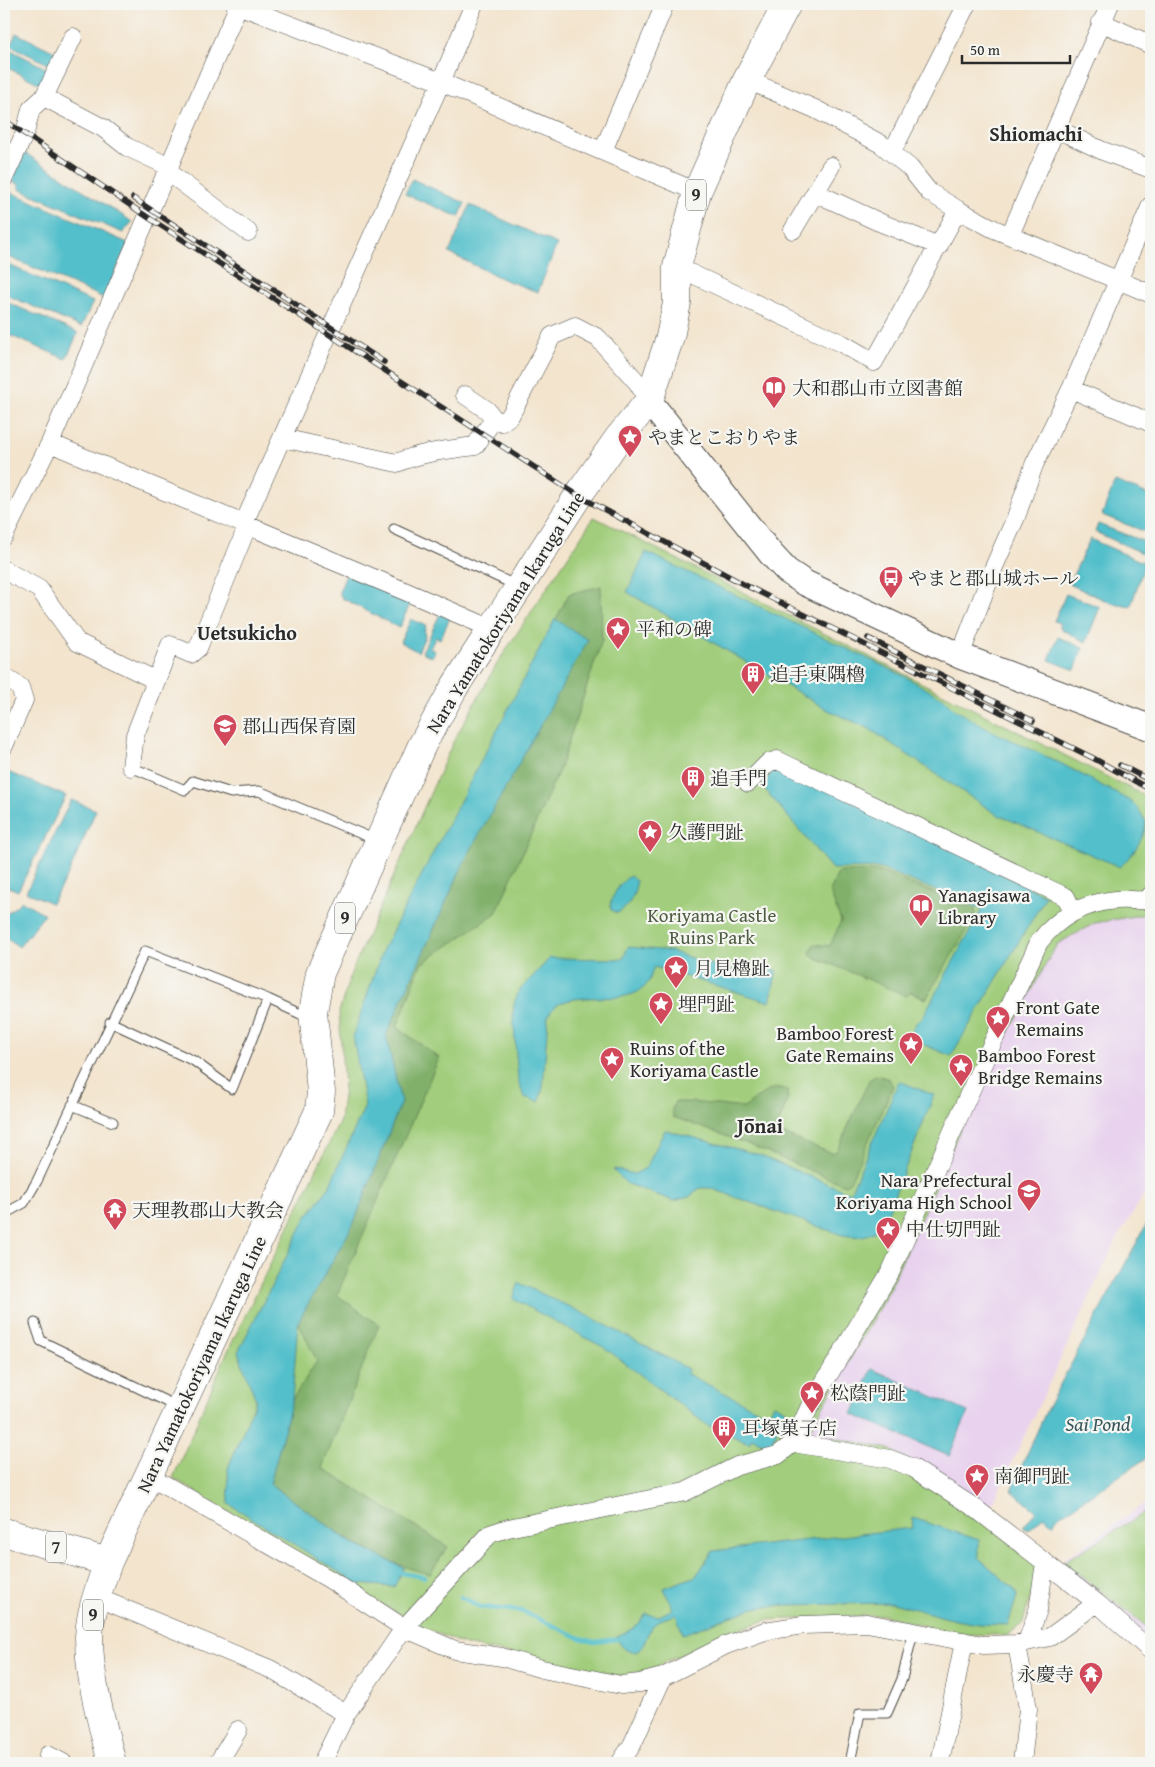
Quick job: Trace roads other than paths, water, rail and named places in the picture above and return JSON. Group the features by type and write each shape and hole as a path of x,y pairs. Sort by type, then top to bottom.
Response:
{"main road":[{"name":"Nara Yamatokoriyama Ikaruga Line","path":"107,1761 89,1636 96,1597 108,1562 319,1111 321,1092 314,1020 315,995 320,973 431,728 492,629 590,478 649,401 670,337 677,302 677,266 697,192 747,80 787,4"},
{"name":"7","path":"4,1532 108,1562"}],"street":[{"path":"4,536 50,443 169,170 238,4 441,82 697,192"},
{"path":"131,767 135,735 155,680 170,646 191,654 198,648 245,526 282,438 474,4"},
{"path":"603,151 665,4"},
{"path":"892,152 967,4"},
{"path":"1010,235 1110,4"},
{"path":"1101,22 1151,45"},
{"path":"4,178 25,133 31,109 44,97 73,37"},
{"path":"747,80 815,109 892,152 929,192 958,210 1010,235 1151,294"},
{"path":"44,97 103,128 127,147 169,170 248,232"},
{"path":"1057,130 1103,151 1151,169"},
{"path":"793,230 831,166"},
{"path":"816,192 879,222 939,246"},
{"path":"960,656 994,567 1016,517 1034,465 1071,389 1151,205"},
{"path":"677,266 843,344 874,362 958,210"},
{"path":"465,395 487,410 494,419 502,422 510,416 552,336 575,326 598,338 637,382 649,401 787,571 805,583 960,656 1151,728"},
{"path":"1071,389 1151,423"},
{"path":"282,438 398,463 427,453 475,446 494,419"},
{"path":"50,443 245,526 398,587 492,629"},
{"path":"4,570 39,589 77,642 155,680"},
{"path":"4,677 20,687 24,700 4,746"},
{"path":"748,783 768,763 777,760 1066,897 1073,911"},
{"path":"322,1762 346,1714 404,1628 490,1534 508,1528 685,1492 737,1466 778,1455 793,1443 810,1406 891,1271 968,1094 1039,942 1052,925 1073,911 1116,900 1147,900 1151,895"},
{"path":"793,1443 890,1459 913,1468 975,1508 1097,1602 1151,1651"},
{"path":"148,1475 329,1579 404,1628 455,1650 502,1657 542,1669 621,1685 640,1683 663,1676 726,1645 765,1631 803,1626 868,1623 982,1644 1022,1643 1050,1636 1097,1602"},
{"path":"1022,1763 1028,1709 1022,1643 1038,1610 1045,1562"},
{"path":"96,1597 270,1669 346,1714"},
{"path":"940,1763 964,1641"},
{"path":"620,1763 632,1745 663,1676"},
{"path":"218,1763 238,1730"}],"lane":[{"path":"394,529 519,587"},
{"path":"131,767 185,790 193,781 231,794 259,792 379,841"},
{"path":"4,1214 24,1203 37,1181 144,951 268,999 314,1020"},
{"path":"110,1022 194,1061 232,1088 268,999"},
{"path":"72,1105 113,1122"},
{"path":"35,1323 41,1342 181,1408"},
{"path":"850,1763 860,1713 888,1713 902,1679 913,1632"}],"water":[{"path":"16,33 57,53 52,66 13,47 11,45"},
{"path":"9,49 49,70 42,85 4,66"},
{"path":"25,153 132,222 123,233 19,189 19,184 12,181"},
{"path":"412,179 465,203 459,217 405,194"},
{"path":"8,191 128,243 104,298 4,255 4,193"},
{"path":"470,205 557,244 538,292 505,280 449,253"},
{"path":"4,263 93,302 81,327 4,294"},
{"path":"4,301 78,333 66,359 4,333"},
{"path":"1115,482 1151,496 1151,534 1102,515"},
{"path":"1098,524 1150,544 1147,555 1095,532"},
{"path":"1090,539 1145,563 1131,606 1111,603 1069,584"},
{"path":"646,552 902,675 944,699 955,710 988,729 1062,764 1130,801 1138,808 1146,822 1143,835 1137,846 1120,867 996,814 868,728 828,710 627,592"},
{"path":"346,575 412,600 399,628 342,598 339,592"},
{"path":"1066,594 1100,607 1086,642 1061,629 1059,623 1054,621"},
{"path":"440,614 450,618 440,639 436,637 430,648 435,651 432,657 422,652"},
{"path":"411,619 426,626 425,636 418,652 400,642"},
{"path":"555,619 588,640 465,860 386,1035 401,1102 353,1225 298,1322 292,1400 270,1484 352,1543 404,1568 394,1587 358,1584 229,1504 228,1468 256,1400 238,1352 306,1218 328,1189 365,1106 353,1036 383,949"},
{"path":"1058,637 1083,648 1075,670 1049,660"},
{"path":"784,768 1046,896 951,1056 917,1042 919,1038 910,1034 918,1020 921,1020 982,909 879,868 832,869 763,787 772,771"},
{"path":"4,773 10,773 66,796 18,891 4,885"},
{"path":"71,800 96,810 68,875 51,903 26,892"},
{"path":"630,876 636,881 633,895 625,908 617,913 611,910 613,896 619,886"},
{"path":"22,901 45,914 19,947 4,936 4,916"},
{"path":"628,947 670,951 728,970 777,970 770,1002 654,967 649,981 640,991 613,997 568,1000 556,1006 548,1016 543,1087 539,1102 524,1097 518,1080 513,1013 519,991 550,958 623,959"},
{"path":"899,1081 934,1095 884,1222 875,1231 866,1235 842,1235 710,1188 700,1188 689,1197 674,1201 627,1184 614,1171 614,1169 634,1174 646,1168 665,1130 756,1154 850,1193"},
{"name":"Sai Pond","path":"1151,1216 1151,1455 1056,1518 1053,1524 1044,1516 1029,1530 1023,1527 1036,1511 1011,1490 1048,1407"},
{"path":"519,1283 589,1316 688,1369 687,1374 768,1415 774,1404 786,1410 770,1446 752,1438 749,1443 707,1425 605,1348 513,1299"},
{"path":"872,1369 968,1412 949,1456 852,1414"},
{"path":"913,1518 979,1540 979,1558 1014,1589 1017,1596 1008,1625 978,1624 955,1620 893,1603 788,1605 754,1608 683,1634 676,1615 659,1621 652,1627 642,1647 635,1652 628,1651 619,1643 617,1636 633,1629 646,1614 659,1616 673,1609 664,1588 696,1576 713,1551 912,1528"}],"waterway":[{"path":"401,1573 424,1577"},
{"path":"461,1597 480,1607 521,1611 580,1638 595,1642 617,1639"}],"railway":[{"path":"4,120 149,218 579,496 745,585 1093,758 1151,790"},
{"path":"133,198 384,362"},
{"path":"868,638 1033,721"},
{"path":"1120,765 1151,781"}],"place":[{"name":"大和郡山市立図書館","path":"774,409"},
{"name":"やまとこおりやま","path":"630,458"},
{"name":"やまと郡山城ホール","path":"891,599"},
{"name":"平和の碑","path":"618,650"},
{"name":"追手東隅櫓","path":"753,695"},
{"name":"郡山西保育園","path":"225,747"},
{"name":"追手門","path":"693,799"},
{"name":"久護門趾","path":"650,853"},
{"name":"Yanagisawa Library","path":"921,927"},
{"name":"月見櫓趾","path":"676,989"},
{"name":"埋門趾","path":"661,1025"},
{"name":"Front Gate Remains","path":"998,1039"},
{"name":"Bamboo Forest Gate Remains","path":"911,1065"},
{"name":"Ruins of the Koriyama Castle","path":"612,1080"},
{"name":"Bamboo Forest Bridge Remains","path":"961,1087"},
{"name":"Nara Prefectural Koriyama High School","path":"1029,1212"},
{"name":"天理教郡山大教会","path":"115,1231"},
{"name":"中仕切門趾","path":"888,1250"},
{"name":"松蔭門趾","path":"812,1414"},
{"name":"耳塚菓子店","path":"724,1449"},
{"name":"南御門趾","path":"977,1497"},
{"name":"永慶寺","path":"1091,1695"}],"district":[{"name":"Shiomachi","path":"1036,134"},
{"name":"Uetsukicho","path":"247,633"},
{"name":"Jōnai","path":"760,1126"}],"park label":[{"name":"Koriyama Castle Ruins Park","path":"712,926"}]}
